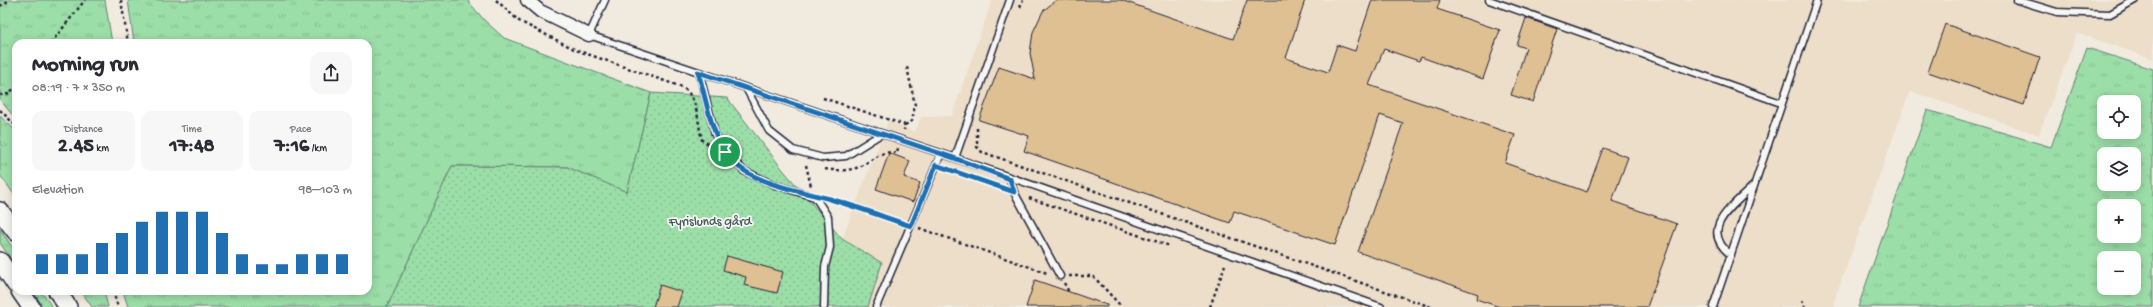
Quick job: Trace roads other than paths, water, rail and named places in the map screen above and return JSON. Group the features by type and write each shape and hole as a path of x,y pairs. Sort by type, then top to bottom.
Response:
{"main road":[{"path":"0,211 12,227"},
{"path":"0,261 12,279"},
{"path":"23,295 31,307"},
{"path":"60,295 68,307"}],"street":[{"path":"527,0 540,11 589,35"}],"lane":[{"path":"606,0 589,35 954,158 1010,179 1381,307"},
{"path":"954,158 1010,0"},
{"path":"1489,0 1781,103"},
{"path":"1713,307 1817,0"},
{"path":"2017,0 2057,12 2110,14 2135,0"},
{"path":"698,72 715,134 725,152 744,171 775,185 815,197 828,217 830,247 825,267 824,307"},
{"path":"746,88 769,131 793,150 823,158 846,156 881,134"},
{"path":"876,307 942,154"},
{"path":"1010,179 1014,192 1060,276"},
{"path":"1731,255 1718,241 1717,229 1721,218 1754,186"}],"park label":[{"name":"Fyrislunds gård","path":"710,220"}]}
